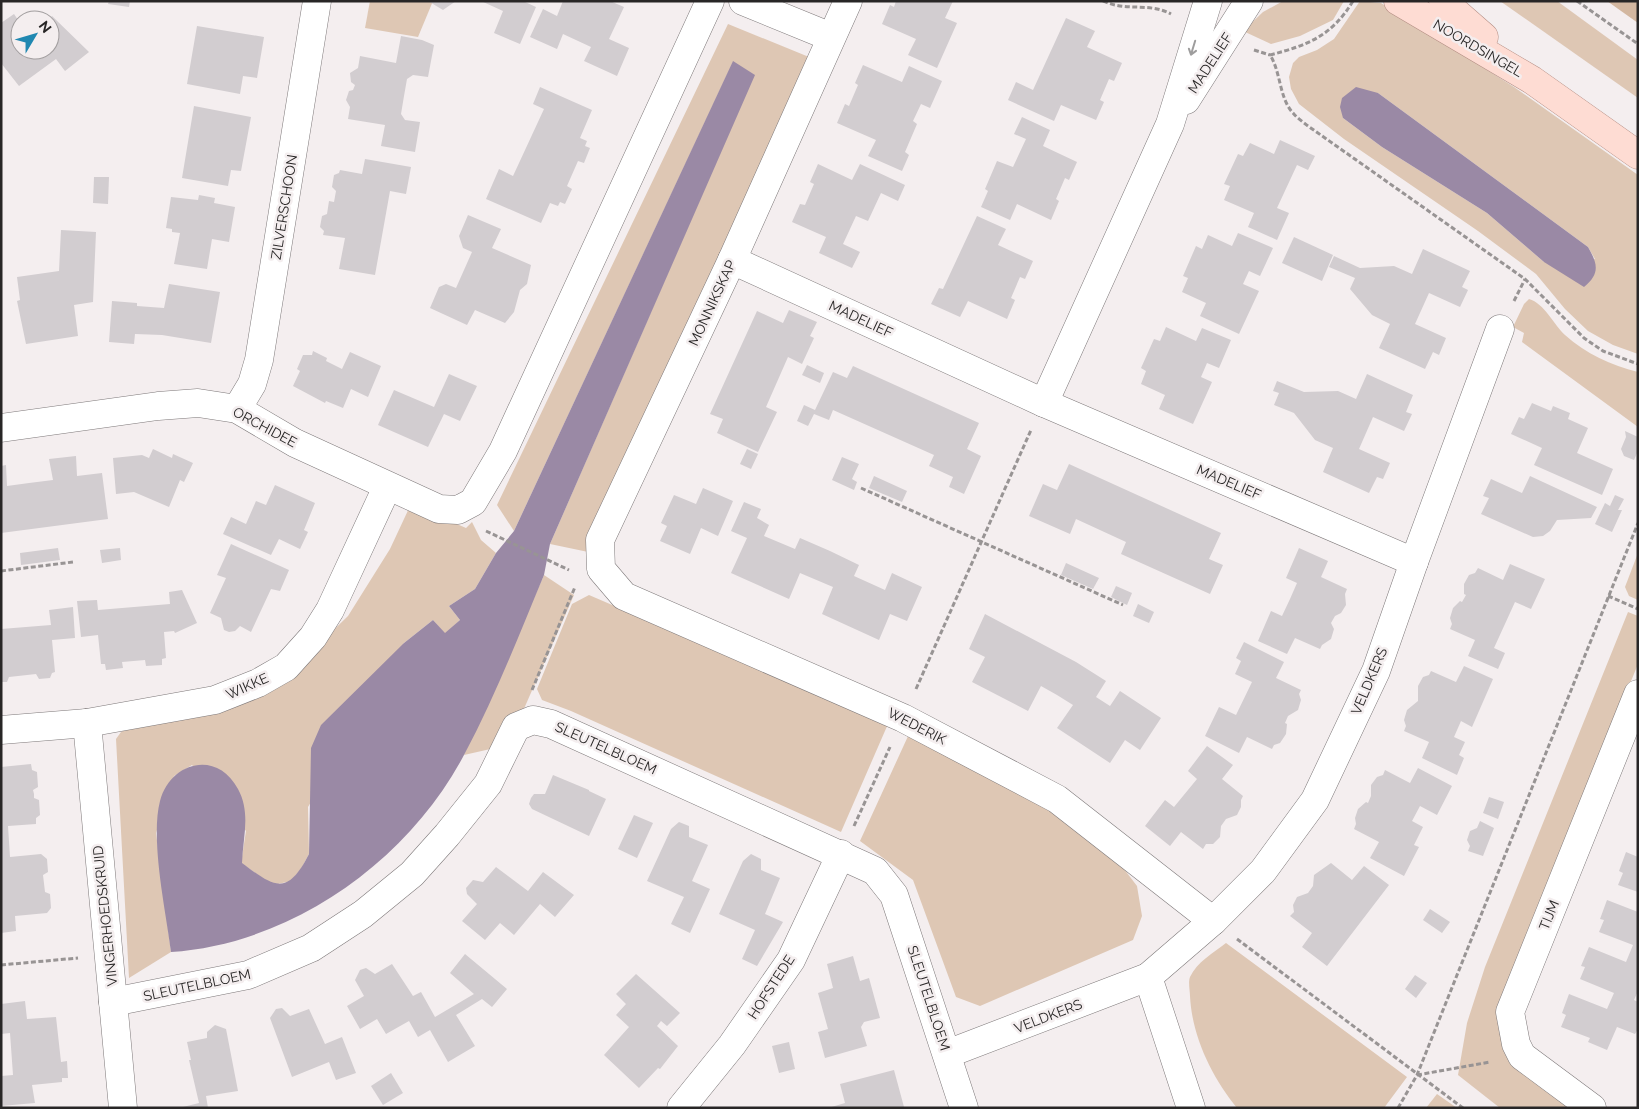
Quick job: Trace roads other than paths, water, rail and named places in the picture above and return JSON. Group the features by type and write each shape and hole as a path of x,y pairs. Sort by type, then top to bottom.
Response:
{"main road":[{"name":"NOORDSINGEL","path":"1398,1 1532,80 1638,155"},
{"name":"NOORDSINGEL","path":"1443,1 1532,80"}],"street":[{"name":"ZILVERSCHOON","path":"237,409 252,384 259,360 317,1"},
{"name":"ORCHIDEE","path":"1,428 158,406 198,403 237,409 295,443 387,487 439,509 458,510 473,502 503,451 710,1"},
{"path":"743,1 831,37"},
{"name":"MONNIKSKAP","path":"601,569 600,540 732,260 848,1"},
{"name":"MADELIEF","path":"1044,403 1170,124 1208,1"},
{"name":"MADELIEF","path":"1170,124 1249,1"},
{"name":"MADELIEF","path":"732,260 1044,403 1414,562"},
{"name":"VELDKERS","path":"947,1054 1148,977 1213,921 1263,871 1315,800 1376,670 1500,329"},
{"name":"WIKKE","path":"1,730 86,723 215,700 258,683 286,667 313,637 330,610 387,487"},
{"name":"WEDERIK","path":"601,569 624,596 903,718 1057,799 1213,921"},
{"name":"TIJM","path":"1592,1108 1522,1056 1516,1044 1510,1012 1638,694"},
{"name":"SLEUTELBLOEM","path":"113,1002 248,976 311,948 363,914 412,874 447,835 488,784 516,727 533,720 552,724 842,854 875,871 894,895 964,1108"},
{"name":"VINGERHOEDSKRUID","path":"86,723 123,1108"},
{"name":"HOFSTEDE","path":"681,1108 732,1045 791,960 842,854"},
{"path":"1148,977 1191,1108"}]}
